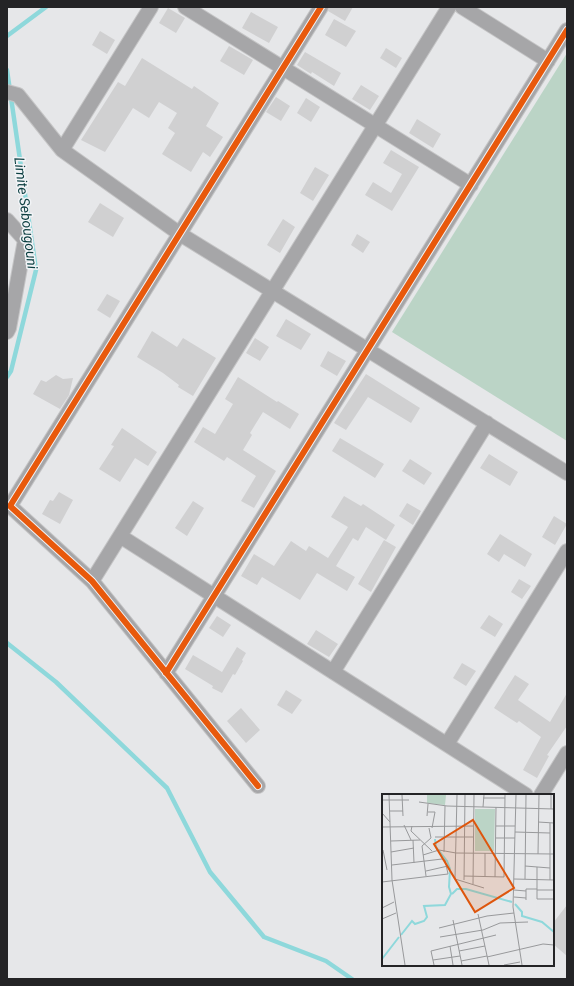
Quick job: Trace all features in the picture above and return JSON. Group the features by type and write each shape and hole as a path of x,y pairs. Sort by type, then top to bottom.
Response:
{"street":[{"path":"62,150 151,7"},
{"path":"185,7 470,185"},
{"path":"258,786 92,581 10,506 321,7"},
{"path":"92,581 449,7"},
{"path":"462,7 548,60"},
{"path":"166,673 567,30"},
{"path":"7,92 18,95 62,150 180,234 567,473"},
{"path":"7,220 25,240 8,330"},
{"path":"333,672 487,423"},
{"path":"120,536 524,794"},
{"path":"447,744 567,551"},
{"path":"542,794 567,753"}],"green space":[{"path":"567,53 567,441 392,332"}],"building":[{"path":"329,7 353,7 345,21 328,11"},
{"path":"168,8 185,18 176,33 159,23"},
{"path":"251,12 278,27 269,43 242,28"},
{"path":"334,19 356,31 346,47 325,35"},
{"path":"100,31 115,40 107,54 92,45"},
{"path":"229,46 253,60 244,75 220,61"},
{"path":"386,48 402,58 396,68 380,58"},
{"path":"305,52 341,73 334,86 312,72 311,74 297,65"},
{"path":"142,58 192,89 194,86 219,103 206,126 223,137 210,157 203,152 191,172 162,154 175,133 168,128 177,113 159,102 149,118 133,108 105,152 81,140 118,82 125,86"},
{"path":"361,85 379,96 370,110 352,99"},
{"path":"276,97 290,106 281,121 266,112"},
{"path":"306,98 320,107 311,122 297,113"},
{"path":"417,119 441,134 433,148 409,133"},
{"path":"391,150 419,167 392,211 365,195 373,182 391,193 402,174 383,163"},
{"path":"315,167 329,175 313,201 300,193"},
{"path":"100,203 124,218 113,237 88,222"},
{"path":"283,219 295,227 280,253 267,245"},
{"path":"357,234 370,242 363,253 351,245"},
{"path":"107,294 120,301 110,318 97,310"},
{"path":"286,319 311,334 301,350 276,336"},
{"path":"152,331 177,347 183,338 216,358 193,396 178,387 179,385 163,373 137,357"},
{"path":"255,338 269,347 260,361 246,353"},
{"path":"328,351 346,361 337,376 320,366"},
{"path":"366,374 420,408 411,423 368,397 346,430 334,423"},
{"path":"56,375 63,379 73,378 69,395 60,409 33,394 41,380 46,382"},
{"path":"238,377 299,414 290,429 263,412 250,433 252,435 243,450 276,471 254,508 241,501 256,476 227,457 224,461 194,442 203,427 215,434 233,404 225,399"},
{"path":"122,428 157,452 148,466 135,458 120,482 99,469 114,446 111,445"},
{"path":"340,438 384,464 375,478 332,451"},
{"path":"489,454 518,472 510,486 480,468"},
{"path":"410,459 432,473 424,485 402,471"},
{"path":"59,492 73,500 60,524 42,514 50,500 53,501"},
{"path":"344,496 361,506 363,504 395,525 386,540 366,527 358,541 353,538 336,566 355,577 347,591 317,573 300,600 262,577 257,585 241,576 254,554 274,566 291,541 306,551 309,546 328,558 348,527 331,517"},
{"path":"193,501 204,508 187,536 175,528"},
{"path":"407,503 421,511 413,525 399,516"},
{"path":"554,516 567,524 555,545 542,537"},
{"path":"500,534 532,554 525,567 504,554 499,562 487,554"},
{"path":"384,540 396,547 371,592 358,584"},
{"path":"519,579 531,586 522,599 511,592"},
{"path":"489,615 503,624 495,637 480,628"},
{"path":"217,616 231,625 223,637 209,628"},
{"path":"316,630 338,644 329,657 307,644"},
{"path":"237,647 246,653 235,675 233,674 222,693 212,688 213,686 185,669 193,655 222,672"},
{"path":"462,663 476,671 466,686 453,678"},
{"path":"515,675 529,684 518,700 550,722 567,693 567,726 547,755 549,756 537,778 523,770 541,737 519,721 517,723 494,708"},
{"path":"286,690 302,700 292,714 277,705"},
{"path":"241,708 260,730 246,743 227,721"},
{"path":"567,905 567,956 554,945 554,922"}],"waterway":[{"name":"Limite Sebougouni","path":"7,36 46,7"},
{"name":"Limite Sebougouni","path":"7,70 36,270 11,371 7,377"},
{"path":"7,643 56,682 167,788 210,872 264,937 326,961 352,979"}],"cycle path":[{"path":"258,786 92,581 10,506 321,7"},
{"path":"166,673 567,30"}]}
